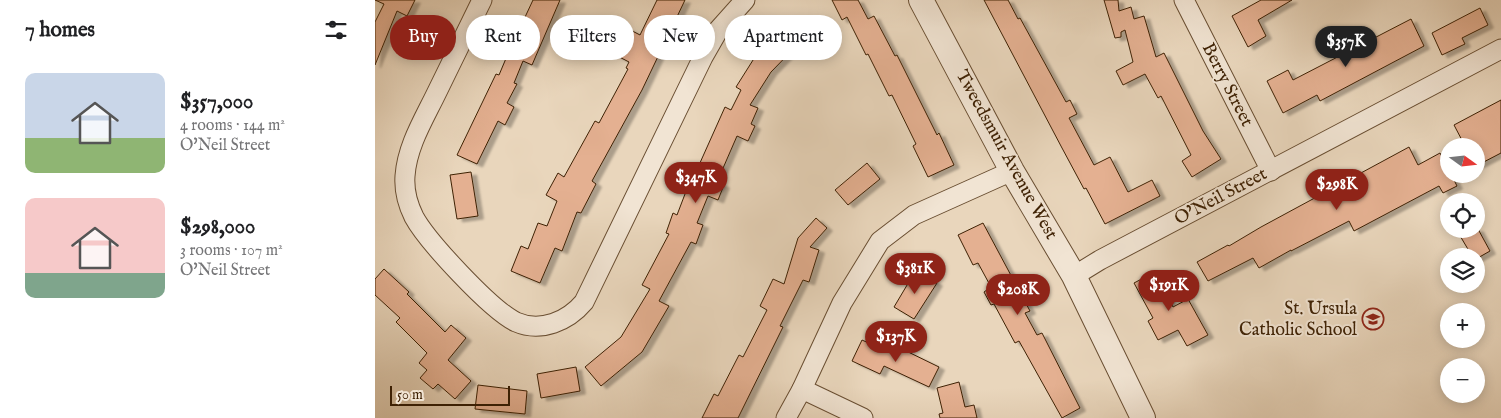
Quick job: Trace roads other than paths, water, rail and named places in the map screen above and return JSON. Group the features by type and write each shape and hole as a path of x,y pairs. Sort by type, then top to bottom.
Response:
{"street":[{"path":"482,0 411,146 407,164 406,188 408,203 419,226 448,260 503,314 517,322 530,325 555,323 568,318 584,302 703,57 719,29 745,0"},
{"name":"Tweedsmuir Avenue West","path":"921,0 1012,171 1075,276 1143,418"},
{"name":"Berry Street","path":"1184,0 1271,170"},
{"name":"O'Neil Street","path":"1075,276 1100,260 1501,49"},
{"path":"786,418 803,389 842,303 880,241 914,215 1012,171"},
{"path":"803,389 863,418"}],"place":[{"name":"St. Ursula Catholic School","path":"1373,319"}]}
